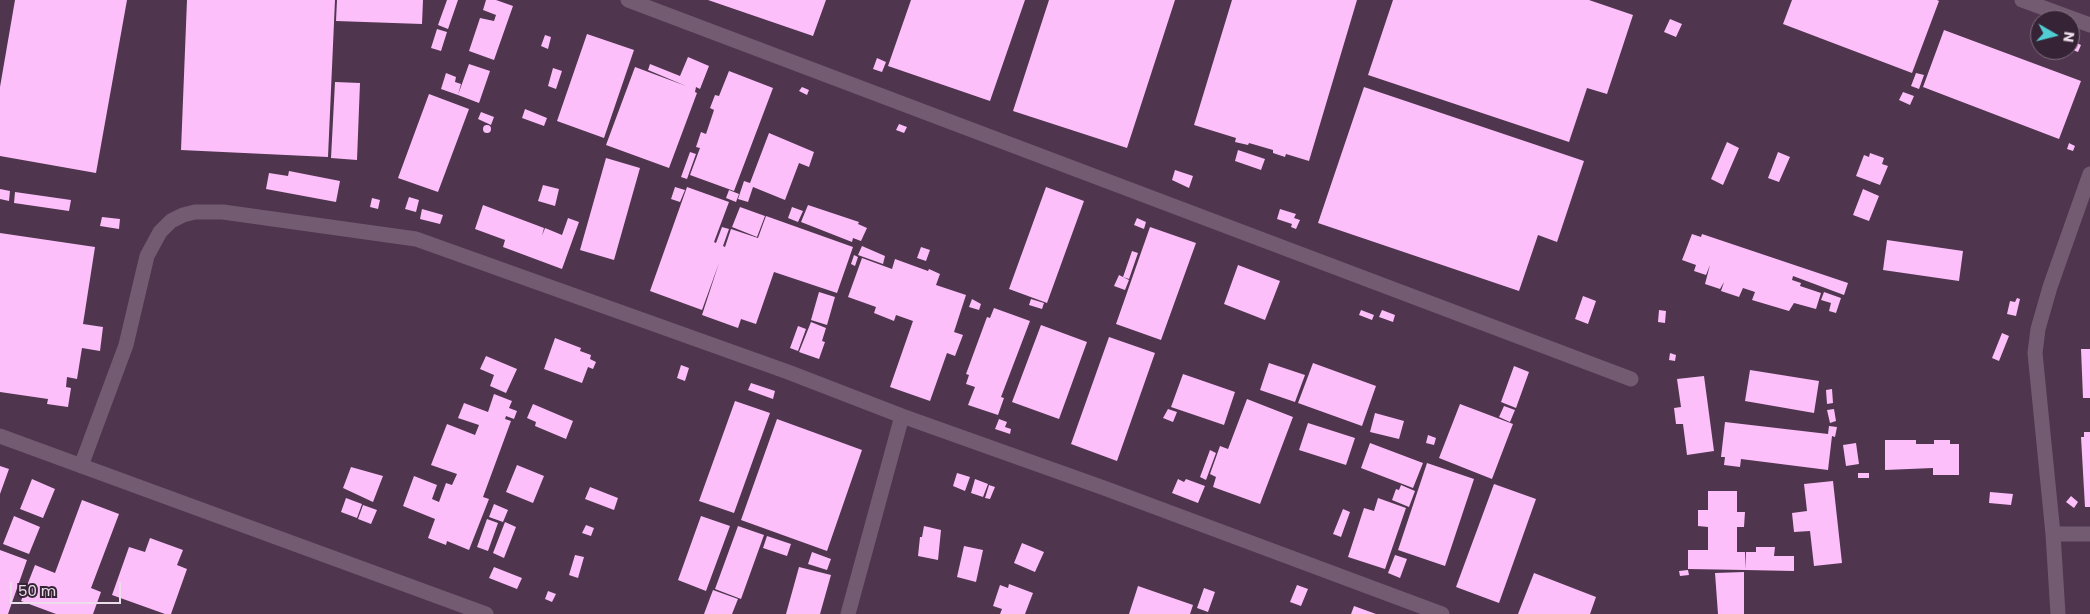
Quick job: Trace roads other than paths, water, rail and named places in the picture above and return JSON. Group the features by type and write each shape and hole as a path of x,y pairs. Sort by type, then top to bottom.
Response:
{"street":[{"path":"628,0 1631,379"},
{"path":"2022,0 2090,25"},
{"path":"2058,614 2053,534 2035,353 2038,330 2050,287 2090,174"},
{"path":"81,466 126,345 147,256 160,232 171,221 183,215 207,211 396,234 416,239 709,343 902,416 1104,488 1442,614"},
{"path":"848,614 902,416"},
{"path":"0,436 486,614"},
{"path":"2053,534 2090,534"}]}
